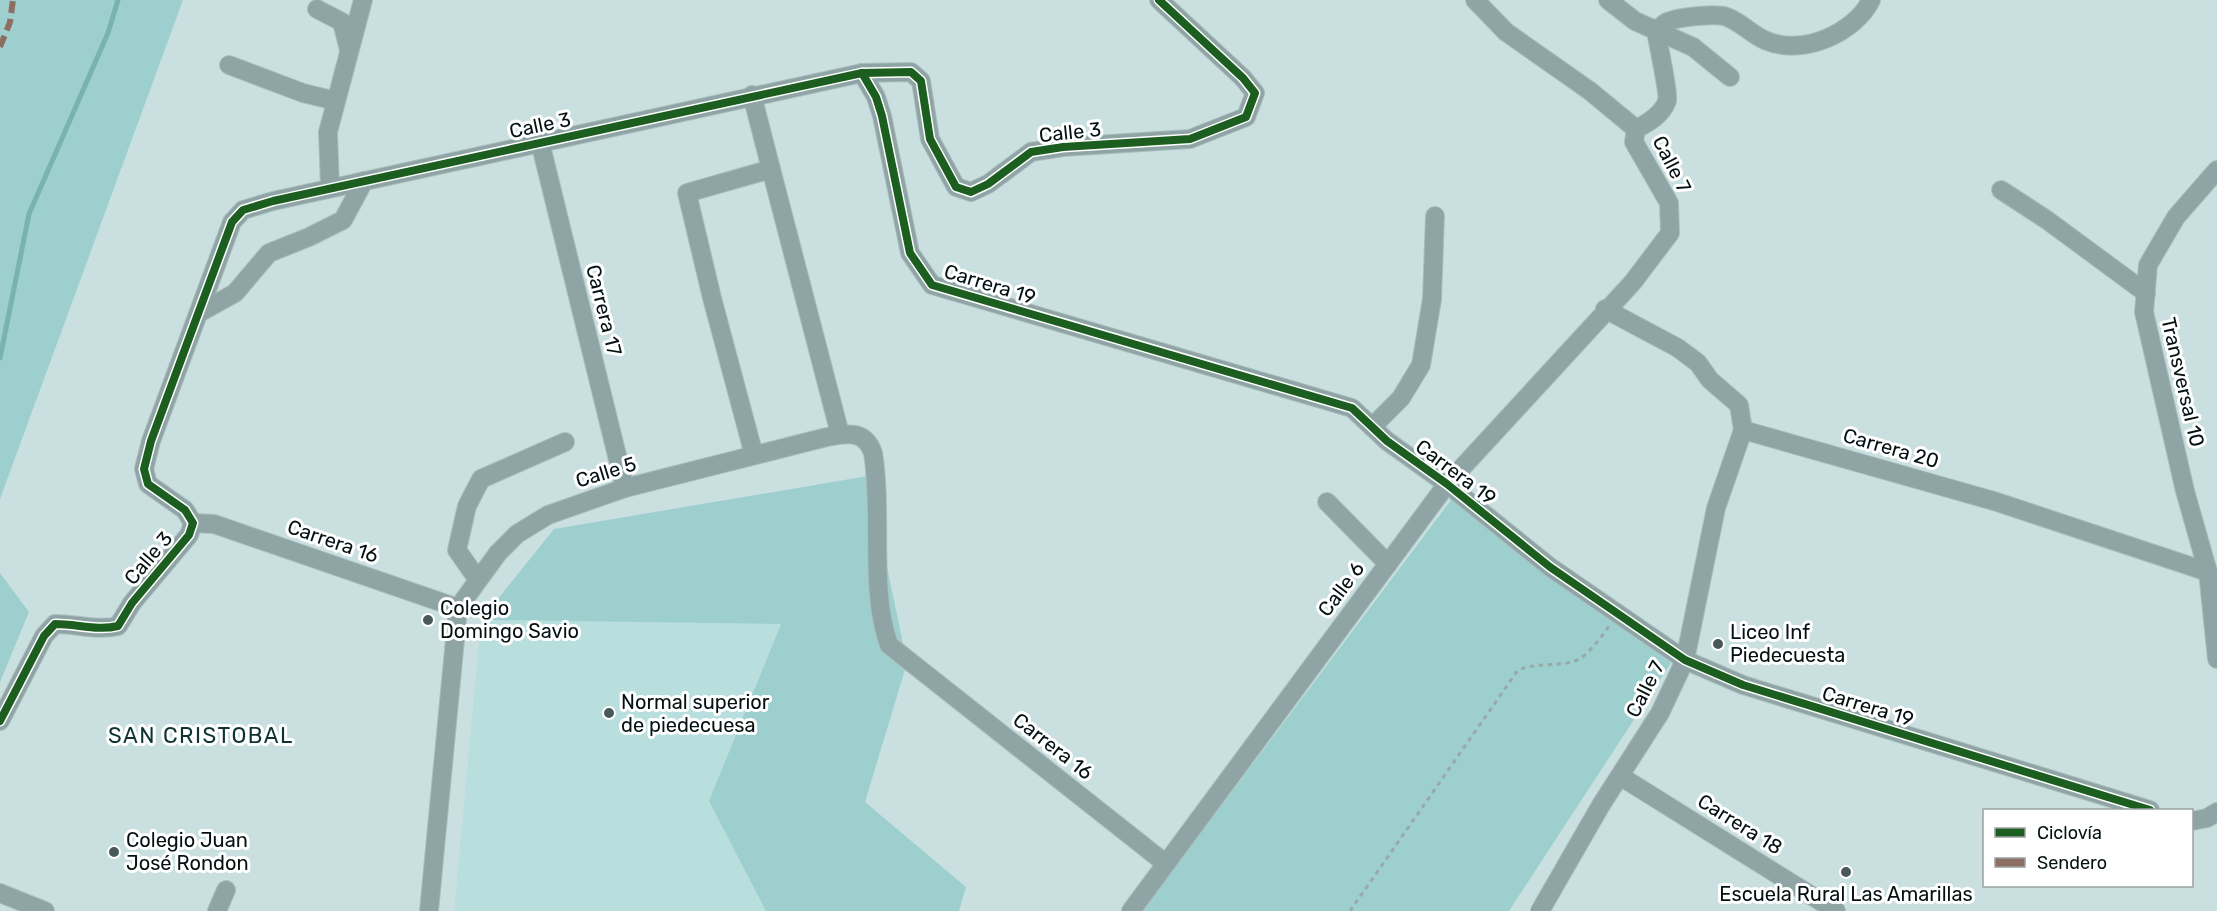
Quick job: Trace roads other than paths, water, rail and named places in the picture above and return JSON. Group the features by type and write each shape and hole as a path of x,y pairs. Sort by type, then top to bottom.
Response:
{"street":[{"path":"330,188 328,132 363,0"},
{"name":"Calle 3","path":"0,721 44,636 55,624 80,625 103,630 118,626 132,603 189,535 192,524 185,510 148,484 144,469 151,441 232,222 243,210 330,188 862,73 911,72 921,81 930,139 956,187 971,192 988,184 1031,152 1063,147 1190,138 1246,117 1255,93 1243,78 1159,0"},
{"path":"1475,0 1506,32 1590,91 1636,129"},
{"path":"1608,0 1635,21 1693,47 1730,76"},
{"path":"1656,31 1668,22 1713,15 1727,17 1767,42 1785,45 1812,43 1857,21 1871,0"},
{"path":"317,9 342,22 350,52"},
{"name":"Calle 7","path":"1605,309 1633,282 1670,233 1670,203 1634,142 1636,129 1649,123 1662,110 1668,99 1656,31"},
{"path":"229,65 303,93 336,101"},
{"name":"Carrera 19","path":"862,73 876,97 882,116 910,253 932,285 1352,408 1372,427 1550,567 1685,660 1743,685 2147,809"},
{"path":"752,95 840,434"},
{"name":"Carrera 17","path":"540,142 625,488"},
{"path":"754,455 687,193 771,169"},
{"name":"Transversal 10","path":"2217,170 2176,217 2148,265 2144,312 2185,491 2208,572 2217,658"},
{"path":"199,313 235,293 269,253 343,220 364,181"},
{"path":"2001,190 2047,220 2146,293"},
{"path":"1372,427 1401,398 1421,365 1432,299 1435,216"},
{"path":"1605,309 1678,348 1698,363 1710,380 1739,405 1743,430"},
{"name":"Calle 6","path":"1131,911 1165,862 1447,484 1605,309"},
{"name":"Calle 7","path":"1540,911 1660,713 1685,660 1716,508 1743,430"},
{"name":"Carrera 20","path":"1743,430 1994,501 2208,572"},
{"name":"Calle 5","path":"429,911 458,608 477,580 518,534 548,515 625,488 754,455 840,434 862,435 869,442 877,475 880,607 883,627 889,645 914,665"},
{"path":"477,580 457,550 467,506 481,479 565,442"},
{"path":"1328,502 1388,564"},
{"name":"Carrera 16","path":"192,524 214,524 458,608"},
{"name":"Carrera 16","path":"914,665 1165,862"},
{"name":"Carrera 18","path":"1620,776 1836,911"},
{"path":"2193,820 2207,818 2217,812"},
{"path":"217,911 226,890"},
{"path":"0,893 45,911"}],"waterway":[{"path":"0,358 29,214 108,33 118,0"}],"place":[{"name":"Colegio Domingo Savio","path":"428,620"},
{"name":"Liceo Inf Piedecuesta","path":"1718,644"},
{"name":"Normal superior de piedecuesa","path":"609,713"},
{"name":"Colegio Juan José Rondon","path":"114,852"},
{"name":"Escuela Rural Las Amarillas","path":"1846,872"}],"district":[{"name":"SAN CRISTOBAL","path":"201,735"}]}
